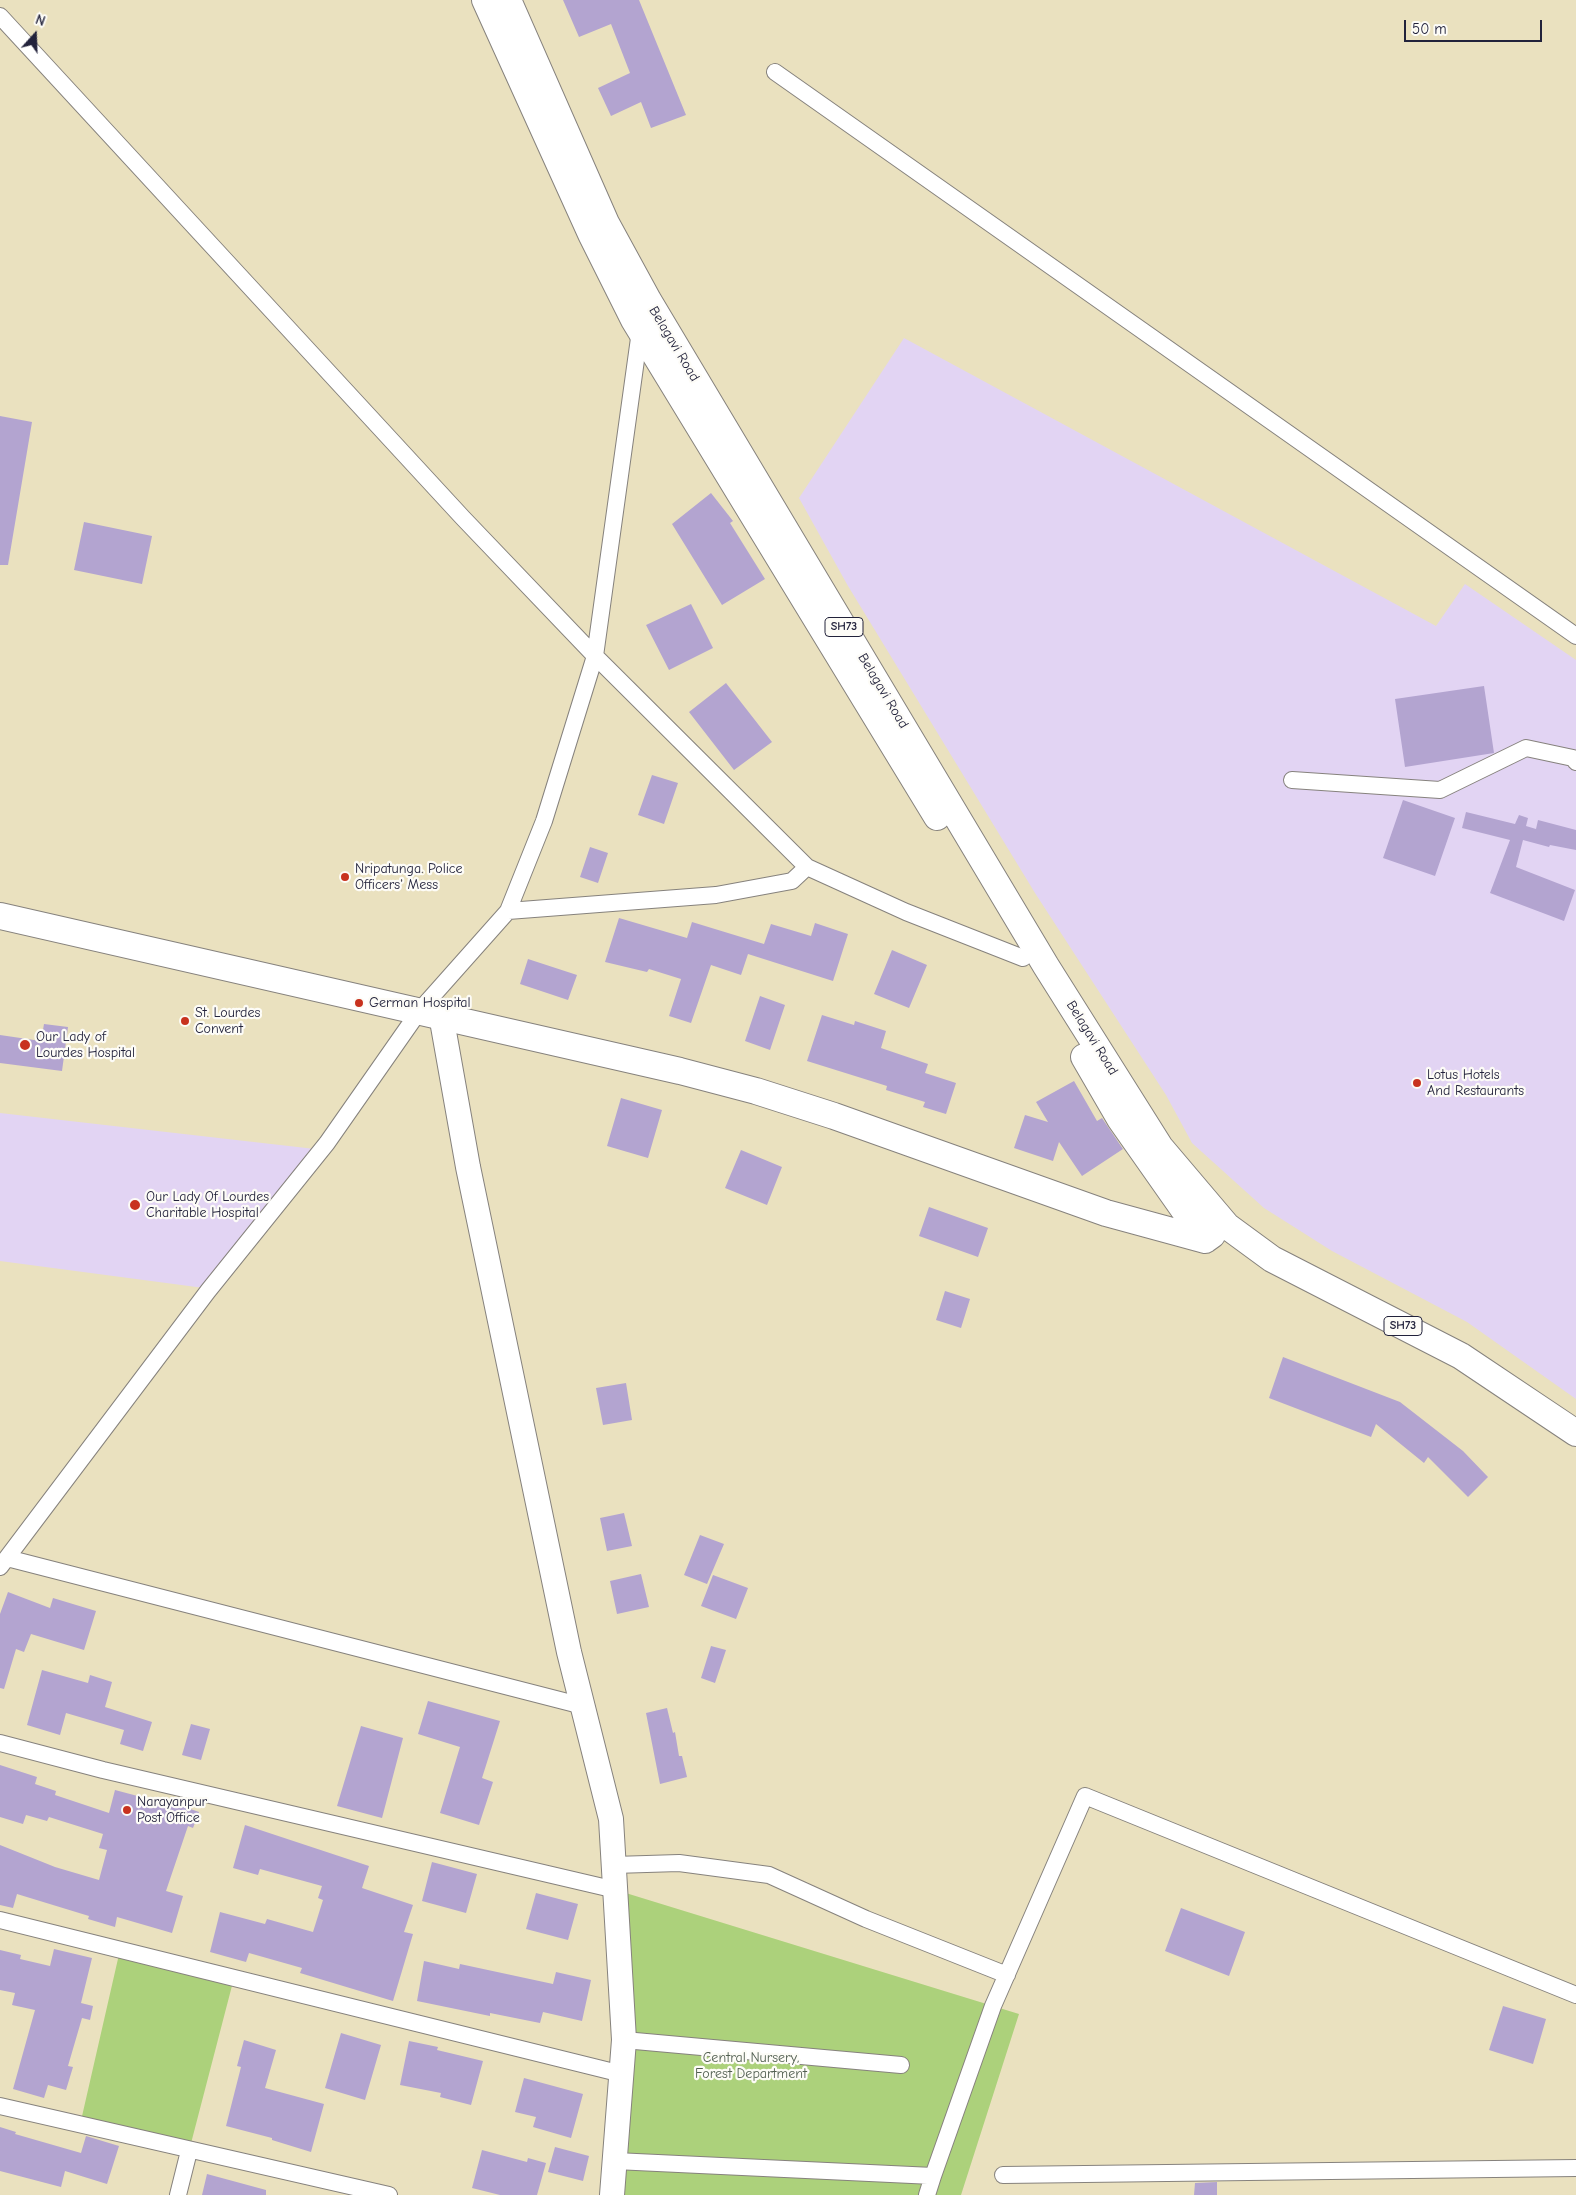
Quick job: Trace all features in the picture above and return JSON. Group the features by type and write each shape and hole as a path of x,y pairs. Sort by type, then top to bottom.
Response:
{"main road":[{"path":"485,0 591,234 640,331 1120,1118 1205,1240"},
{"name":"Belagavi Road","path":"508,0 606,223 648,300 1046,966 1160,1147 1228,1226"},
{"path":"0,916 431,1012 756,1091 834,1116 1106,1213 1205,1240 1228,1226"},
{"name":"SH73","path":"1228,1226 1272,1259 1462,1356 1576,1433"}],"street":[{"path":"0,16 456,511 595,656 807,866 906,912 1023,958"},
{"path":"775,72 1576,636"},
{"path":"582,1706 3,1562 208,1291 431,1012 508,911 544,821 595,656 640,331"},
{"path":"1292,780 1440,790 1526,748 1574,758 1576,762"},
{"path":"508,911 716,895 792,881 807,866"},
{"path":"431,1012 468,1167 569,1652 612,1819 624,2040 612,2195"},
{"path":"0,1743 112,1772 616,1890"},
{"path":"927,2195 993,2006 1085,1796 1576,1995"},
{"path":"614,1865 678,1864 769,1875 866,1918 1007,1975"},
{"path":"0,1920 622,2074"},
{"path":"624,2040 901,2065"},
{"path":"0,2106 389,2195"},
{"path":"178,2195 190,2151"},
{"path":"615,2161 933,2176"},
{"path":"1003,2175 1576,2168"}],"shaded area":[{"path":"904,338 1436,626 1465,584 1576,660 1576,1399 1467,1322 1332,1251 1264,1208 1192,1143 1166,1095 1035,893 848,586 799,498"},
{"name":"Our Lady Of Lourdes Charitable Hospital","path":"0,1113 315,1149 204,1288 0,1261"}],"green space":[{"name":"Central Nursery, Forest Department","path":"616,1890 1019,2014 961,2195 612,2195"},
{"path":"120,1950 234,1978 189,2151 80,2125"}],"building":[{"path":"563,0 639,0 686,115 651,128 641,102 611,116 598,88 630,73 611,24 579,37"},
{"path":"0,416 32,422 8,565 0,565"},
{"path":"711,493 733,521 730,523 765,579 722,605 672,524"},
{"path":"84,522 152,536 142,584 74,570"},
{"path":"691,604 713,648 669,670 646,625"},
{"path":"726,683 772,742 734,770 689,712"},
{"path":"1484,686 1494,753 1405,767 1395,699"},
{"path":"652,775 678,783 664,824 638,815"},
{"path":"1403,800 1455,818 1435,876 1383,858"},
{"path":"1466,812 1515,824 1519,815 1528,818 1526,826 1536,829 1538,820 1576,830 1576,850 1550,845 1549,847 1523,840 1516,867 1575,890 1564,921 1490,893 1510,840 1462,828"},
{"path":"590,847 608,853 598,883 580,877"},
{"path":"619,918 687,938 692,922 764,944 771,924 811,936 815,923 848,934 833,981 748,954 741,975 711,965 691,1023 669,1016 681,979 649,969 647,972 605,962"},
{"path":"892,950 927,965 909,1008 874,994"},
{"path":"528,959 577,975 568,1000 520,984"},
{"path":"760,996 785,1005 770,1050 745,1041"},
{"path":"822,1015 854,1025 855,1021 886,1031 881,1048 928,1064 925,1073 956,1083 946,1114 923,1107 925,1102 886,1090 887,1086 807,1061"},
{"path":"44,1024 68,1027 62,1071 0,1063 0,1035 41,1041"},
{"path":"1074,1081 1097,1121 1102,1118 1123,1149 1082,1176 1059,1142 1053,1161 1014,1148 1025,1115 1048,1122 1036,1102"},
{"path":"621,1098 662,1110 648,1158 607,1146"},
{"path":"741,1150 782,1167 767,1205 725,1188"},
{"path":"929,1207 988,1228 978,1257 919,1236"},
{"path":"945,1291 970,1299 961,1328 936,1320"},
{"path":"1283,1357 1400,1402 1463,1451 1488,1477 1468,1497 1428,1457 1424,1463 1376,1424 1371,1437 1269,1398"},
{"path":"626,1383 632,1420 603,1425 596,1388"},
{"path":"624,1513 632,1546 607,1551 600,1518"},
{"path":"700,1535 724,1544 707,1584 684,1575"},
{"path":"641,1574 649,1607 617,1614 610,1581"},
{"path":"713,1575 748,1588 736,1619 701,1606"},
{"path":"8,1592 50,1608 53,1598 96,1611 84,1650 31,1634 24,1652 16,1649 4,1689 0,1688 0,1614"},
{"path":"711,1646 726,1650 715,1683 701,1678"},
{"path":"42,1670 88,1683 90,1675 112,1682 105,1707 152,1722 143,1751 120,1744 124,1730 66,1713 60,1735 27,1725"},
{"path":"428,1701 500,1721 482,1778 493,1782 479,1825 440,1813 460,1747 418,1734"},
{"path":"667,1708 673,1733 675,1732 679,1756 682,1756 687,1777 660,1784 646,1713"},
{"path":"191,1724 210,1729 201,1760 182,1755"},
{"path":"361,1726 403,1738 382,1818 337,1806"},
{"path":"0,1765 37,1777 35,1784 56,1791 55,1795 109,1813 115,1790 164,1803 165,1800 199,1812 193,1828 188,1826 166,1891 183,1896 172,1933 117,1917 115,1927 88,1919 89,1916 17,1894 13,1908 0,1905 0,1845 55,1867 99,1880 107,1850 99,1848 103,1834 49,1817 47,1821 26,1815 23,1824 0,1817"},
{"path":"245,1825 369,1866 362,1888 413,1905 404,1932 413,1934 393,2001 300,1973 302,1968 249,1953 246,1962 210,1952 220,1912 265,1924 267,1919 313,1932 323,1900 318,1898 322,1886 260,1869 258,1875 233,1868"},
{"path":"432,1862 477,1874 466,1913 422,1901"},
{"path":"536,1893 578,1904 568,1940 526,1929"},
{"path":"1181,1908 1245,1932 1229,1976 1165,1951"},
{"path":"54,1949 92,1958 81,2003 93,2006 90,2020 82,2018 68,2066 73,2067 66,2090 48,2085 44,2098 13,2089 35,2010 12,2005 15,1993 0,1990 0,1950 21,1955 20,1959 50,1966"},
{"path":"424,1961 459,1969 460,1964 553,1984 556,1972 591,1980 582,2021 543,2012 540,2023 490,2013 490,2016 417,2001"},
{"path":"1503,2006 1546,2019 1533,2064 1489,2050"},
{"path":"341,2033 381,2045 365,2100 325,2088"},
{"path":"244,2040 276,2050 265,2088 324,2104 311,2152 272,2140 272,2138 226,2126 241,2067 237,2066"},
{"path":"409,2041 438,2047 437,2050 483,2061 471,2105 440,2097 441,2093 400,2085"},
{"path":"524,2078 583,2094 571,2138 533,2127 536,2117 515,2112"},
{"path":"0,2127 16,2132 15,2134 81,2153 86,2136 119,2146 107,2184 65,2171 61,2187 0,2171"},
{"path":"555,2147 589,2156 583,2181 548,2172"},
{"path":"482,2150 527,2162 528,2158 546,2163 537,2195 500,2195 472,2188"},
{"path":"207,2174 266,2190 266,2195 202,2195"},
{"path":"1217,2182 1217,2195 1194,2195 1195,2183"}],"place":[{"name":"Nripatunga. Police Officers' Mess","path":"345,877"},
{"name":"German Hospital","path":"359,1003"},
{"name":"St. Lourdes Convent","path":"185,1021"},
{"name":"Our Lady of Lourdes Hospital","path":"25,1045"},
{"name":"Lotus Hotels And Restaurants","path":"1417,1083"},
{"name":"Our Lady Of Lourdes Charitable Hospital","path":"135,1205"},
{"name":"Narayanpur Post Office","path":"127,1810"}]}
